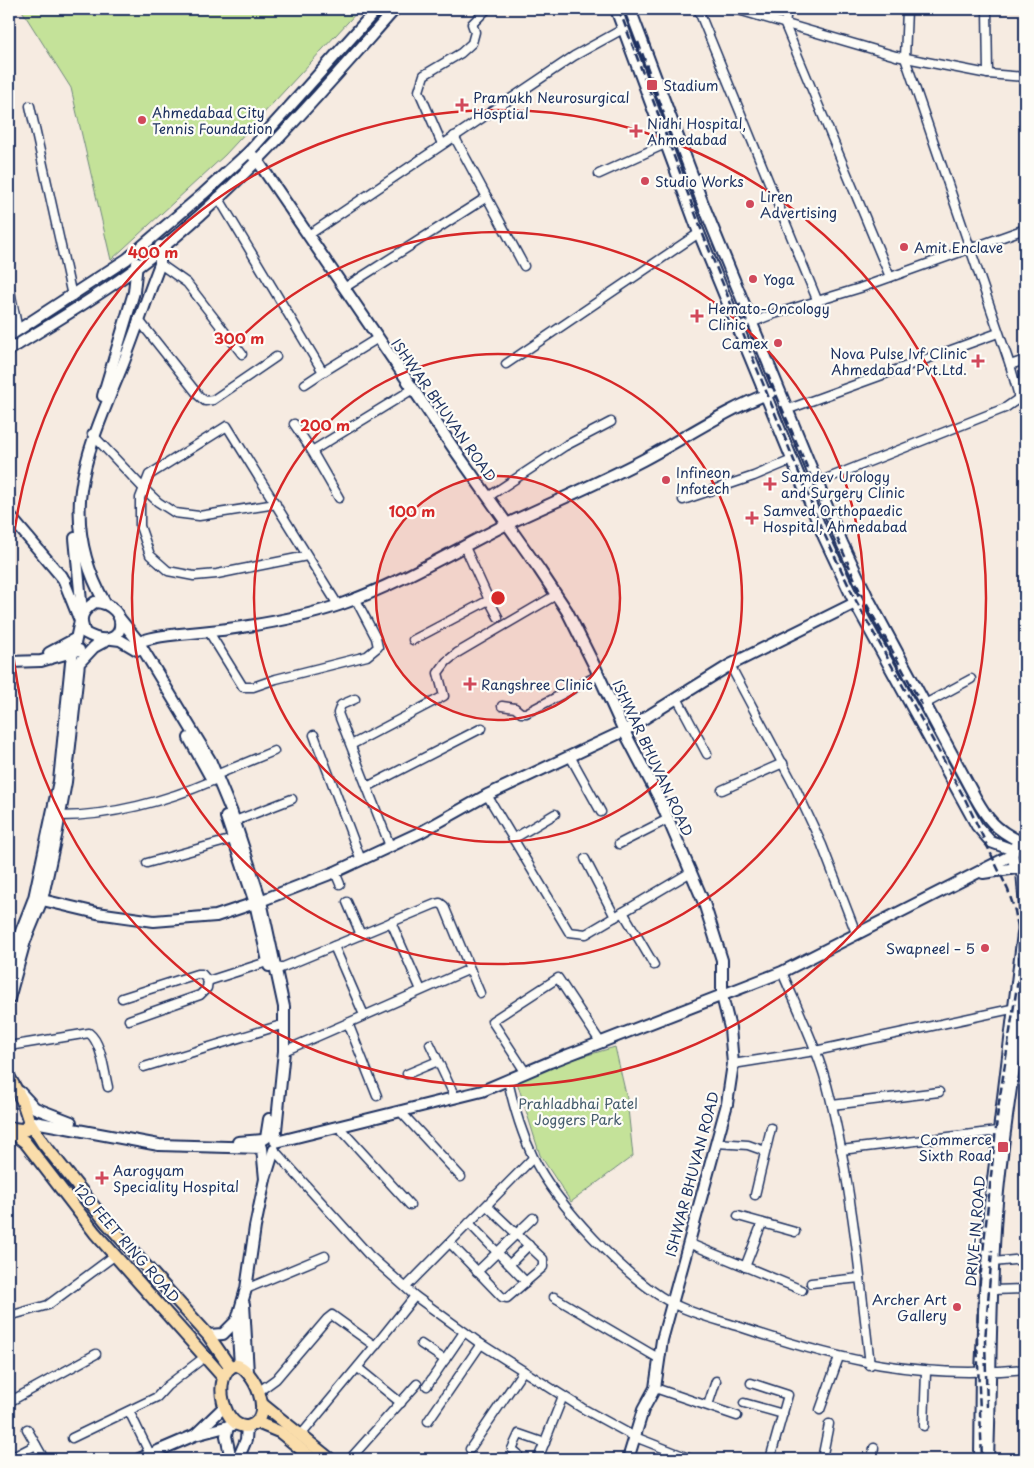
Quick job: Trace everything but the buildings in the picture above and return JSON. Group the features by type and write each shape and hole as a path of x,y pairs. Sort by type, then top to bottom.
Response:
{"main road":[{"name":"120 FEET RING ROAD","path":"11,1080 22,1100 29,1121 43,1143 131,1252 239,1368 258,1392 262,1404"},
{"path":"9,1129 24,1130 29,1121"},
{"name":"120 FEET RING ROAD","path":"9,1129 25,1142 114,1256 206,1356 222,1377"},
{"path":"239,1368 222,1377 225,1406 232,1420 280,1432 313,1459"},
{"path":"247,1425 260,1416 262,1404 330,1459"}],"street":[{"path":"9,336 72,296 136,252 156,235 249,152 378,9"},
{"path":"9,350 138,267 218,198 309,107 395,9"},
{"path":"442,144 419,90 424,76 461,53 472,43 475,32 472,24 487,9"},
{"path":"616,9 699,233 802,488 855,603 976,826 991,842 1018,846"},
{"path":"630,9 750,323 816,482 867,596 989,820 1000,832 1018,846 1025,908"},
{"path":"698,9 818,302"},
{"path":"735,9 785,25 905,58 988,74 1025,78"},
{"path":"787,9 785,25 890,277"},
{"path":"802,488 1011,405 1018,399 1010,365 905,58 906,9"},
{"path":"988,9 988,74"},
{"path":"310,234 574,56 623,29"},
{"path":"652,107 665,102"},
{"path":"30,106 72,296"},
{"path":"454,136 524,266"},
{"path":"599,174 665,144"},
{"name":"ISHWAR BHUVAN ROAD","path":"249,152 257,160 310,234 378,338 567,611 668,819 704,903 722,960 722,996 730,1028 733,1064 727,1104 658,1358 655,1388 643,1410 628,1459"},
{"path":"344,288 487,197"},
{"path":"218,198 323,372"},
{"path":"738,328 818,302 1025,229"},
{"path":"506,364 699,233"},
{"path":"156,235 161,248 160,264 76,482 73,519 81,616 85,634 109,640 120,640 136,644 281,620 338,605 385,587 508,524 643,460 765,394 778,390"},
{"path":"105,603 94,583 78,530 79,498 88,452 134,292 138,267 136,252"},
{"path":"160,264 186,284 242,354"},
{"path":"123,277 129,281 134,292"},
{"path":"9,286 18,330"},
{"path":"138,319 199,396 205,400 213,400 276,357"},
{"path":"786,410 998,333"},
{"path":"304,384 378,338"},
{"path":"1010,365 1025,360"},
{"path":"312,451 413,389"},
{"path":"488,497 565,446 611,422"},
{"path":"294,424 339,498"},
{"path":"307,556 217,574 194,576 168,570 150,555 140,526 140,498 149,475 227,426 338,605"},
{"path":"93,434 143,488 158,502 175,513 199,516 276,504"},
{"path":"683,500 754,476 792,460"},
{"path":"9,515 62,576 81,616"},
{"path":"465,547 498,617"},
{"path":"352,745 444,696 438,673 457,652 556,595"},
{"path":"38,899 97,914 154,921 216,916 258,902 361,860 487,795 624,731 730,665 867,596"},
{"path":"209,632 243,686 253,687 276,679 359,658 374,652 378,647 376,638 355,598"},
{"path":"413,640 489,600"},
{"path":"9,971 18,939 38,899 58,781 75,639 81,616 95,602 105,603 114,608 210,760 233,840 258,902 278,1008 279,1049 269,1143 265,1179 245,1292 239,1368"},
{"path":"9,662 42,661 73,651 94,647 109,640 119,632 120,619"},
{"path":"9,656 40,655 55,651 75,639"},
{"path":"9,999 60,816 66,782 78,663 94,647"},
{"path":"730,665 783,763 822,845 856,933"},
{"path":"502,706 515,708 521,713 526,713 599,675"},
{"path":"925,704 971,679"},
{"path":"677,698 706,754"},
{"path":"355,699 341,705 338,713 390,846"},
{"path":"367,787 482,728"},
{"path":"314,735 361,860"},
{"path":"60,816 82,816 121,808 195,788 274,751"},
{"path":"570,756 601,812"},
{"path":"722,790 783,763"},
{"path":"214,778 235,821 276,970 284,1007 284,1051 269,1143"},
{"path":"487,795 569,932 586,934 691,872"},
{"path":"235,821 292,800"},
{"path":"513,839 555,814"},
{"path":"619,844 668,819"},
{"path":"147,863 233,840"},
{"path":"29,1121 160,1145 269,1143 455,1098 508,1081 782,972 972,874 1018,846"},
{"path":"585,859 615,917"},
{"path":"972,874 1021,870"},
{"path":"335,872 340,884"},
{"path":"347,902 361,935"},
{"path":"276,970 440,903 444,906 480,993"},
{"path":"623,912 654,965"},
{"name":"DRIVE-IN ROAD","path":"988,1459 985,1371 989,1212 998,1131 1016,1008 1025,917"},
{"path":"391,922 421,990"},
{"path":"334,946 364,1015"},
{"path":"208,981 268,962"},
{"path":"284,1051 470,969"},
{"path":"782,972 815,1051 832,1105 841,1150 860,1278 870,1365"},
{"path":"122,998 197,974 202,974 208,981 208,988 200,994 129,1020"},
{"path":"526,1073 492,1022 558,978 601,1043"},
{"name":"DRIVE-IN ROAD","path":"980,1459 993,1262 1008,1113 1025,996"},
{"path":"733,1064 815,1051 1016,1008"},
{"path":"348,1023 377,1096"},
{"path":"144,1067 278,1026"},
{"path":"9,1046 89,1033 97,1044 108,1087"},
{"path":"430,1044 455,1098"},
{"path":"407,1074 438,1061"},
{"path":"11,1080 35,1108 64,1121 160,1140 269,1143 369,1255 415,1296 481,1344 563,1396 635,1437 691,1459"},
{"path":"508,1081 516,1117 533,1158 581,1225 632,1274 672,1304 768,1337 870,1365 926,1372 1025,1370"},
{"path":"832,1105 939,1092"},
{"path":"400,1111 461,1177"},
{"path":"43,1143 47,1131 63,1126"},
{"path":"338,1126 410,1205"},
{"path":"755,1195 771,1128"},
{"path":"841,1150 998,1131"},
{"path":"716,1143 748,1145 765,1150"},
{"path":"406,1287 533,1158"},
{"path":"450,1243 502,1297 507,1298 543,1267 543,1259 487,1206"},
{"path":"738,1216 795,1232"},
{"path":"477,1272 533,1218"},
{"path":"469,1223 526,1282"},
{"path":"745,1267 762,1223"},
{"path":"688,1243 802,1290"},
{"path":"510,1264 529,1246"},
{"path":"9,1316 48,1305 114,1256"},
{"path":"245,1292 326,1256"},
{"path":"993,1262 1025,1259"},
{"path":"811,1283 860,1278"},
{"path":"992,1290 1025,1289"},
{"path":"239,1368 237,1320 245,1292"},
{"path":"301,1435 358,1368 415,1296"},
{"path":"554,1297 658,1358"},
{"path":"258,1392 276,1379 326,1319 332,1315 375,1346"},
{"path":"208,1335 223,1334 237,1320"},
{"path":"428,1386 464,1332"},
{"path":"421,1344 445,1360"},
{"path":"428,1421 481,1344"},
{"path":"9,1402 96,1354"},
{"path":"72,1438 157,1397 167,1386 206,1356"},
{"path":"820,1410 839,1357"},
{"path":"358,1368 402,1403"},
{"path":"470,1449 523,1371"},
{"path":"924,1426 926,1372"},
{"path":"708,1405 716,1381"},
{"path":"751,1383 788,1395 770,1459"},
{"path":"350,1459 417,1384"},
{"path":"655,1388 737,1416"},
{"path":"538,1459 563,1396"},
{"path":"744,1403 783,1414"},
{"path":"195,1435 225,1406"},
{"path":"129,1411 150,1454"},
{"path":"822,1459 828,1424"},
{"path":"139,1459 195,1435 247,1425"},
{"path":"246,1440 254,1432 247,1425"},
{"path":"238,1459 246,1440 247,1425"},
{"path":"231,1459 226,1436 247,1425"},
{"path":"27,1429 44,1459"},
{"path":"517,1459 518,1454 512,1449 519,1434 545,1443"},
{"path":"9,1459 36,1445"},
{"path":"872,1459 874,1448"}],"green space":[{"path":"21,9 360,9 225,155 111,260 71,88"},
{"name":"Prahladbhai Patel Joggers Park","path":"615,1047 627,1099 633,1156 571,1202 540,1155 517,1082 564,1062"}],"railway":[{"path":"619,9 704,237 820,525 854,597 965,799 1008,890 1015,911 1019,933 1019,973 998,1109 978,1300 977,1341 982,1459"},
{"path":"638,42 664,113"},
{"path":"739,303 754,340"},
{"path":"767,373 861,594 922,705"},
{"path":"987,1407 985,1341 992,1250"}],"place":[{"name":"Stadium","path":"652,85"},
{"name":"Pramukh Neurosurgical Hosptial","path":"462,105"},
{"name":"Ahmedabad City Tennis Foundation","path":"142,120"},
{"name":"Nidhi Hospital, Ahmedabad","path":"636,131"},
{"name":"Studio Works","path":"645,181"},
{"name":"Liren Advertising","path":"750,204"},
{"name":"Amit Enclave","path":"904,247"},
{"name":"Yoga","path":"753,279"},
{"name":"Hemato-Oncology Clinic","path":"697,316"},
{"name":"Camex","path":"778,343"},
{"name":"Nova Pulse Ivf Clinic Ahmedabad Pvt.Ltd.","path":"978,361"},
{"name":"Infineon Infotech","path":"666,480"},
{"name":"Samdev Urology and Surgery Clinic","path":"770,484"},
{"name":"Samved Orthopaedic Hospital, Ahmedabad","path":"752,518"},
{"name":"Rangshree Clinic","path":"470,684"},
{"name":"Swapneel – 5","path":"985,948"},
{"name":"Commerce Sixth Road","path":"1003,1147"},
{"name":"Aarogyam Speciality Hospital","path":"102,1178"},
{"name":"Archer Art Gallery","path":"957,1307"}]}
